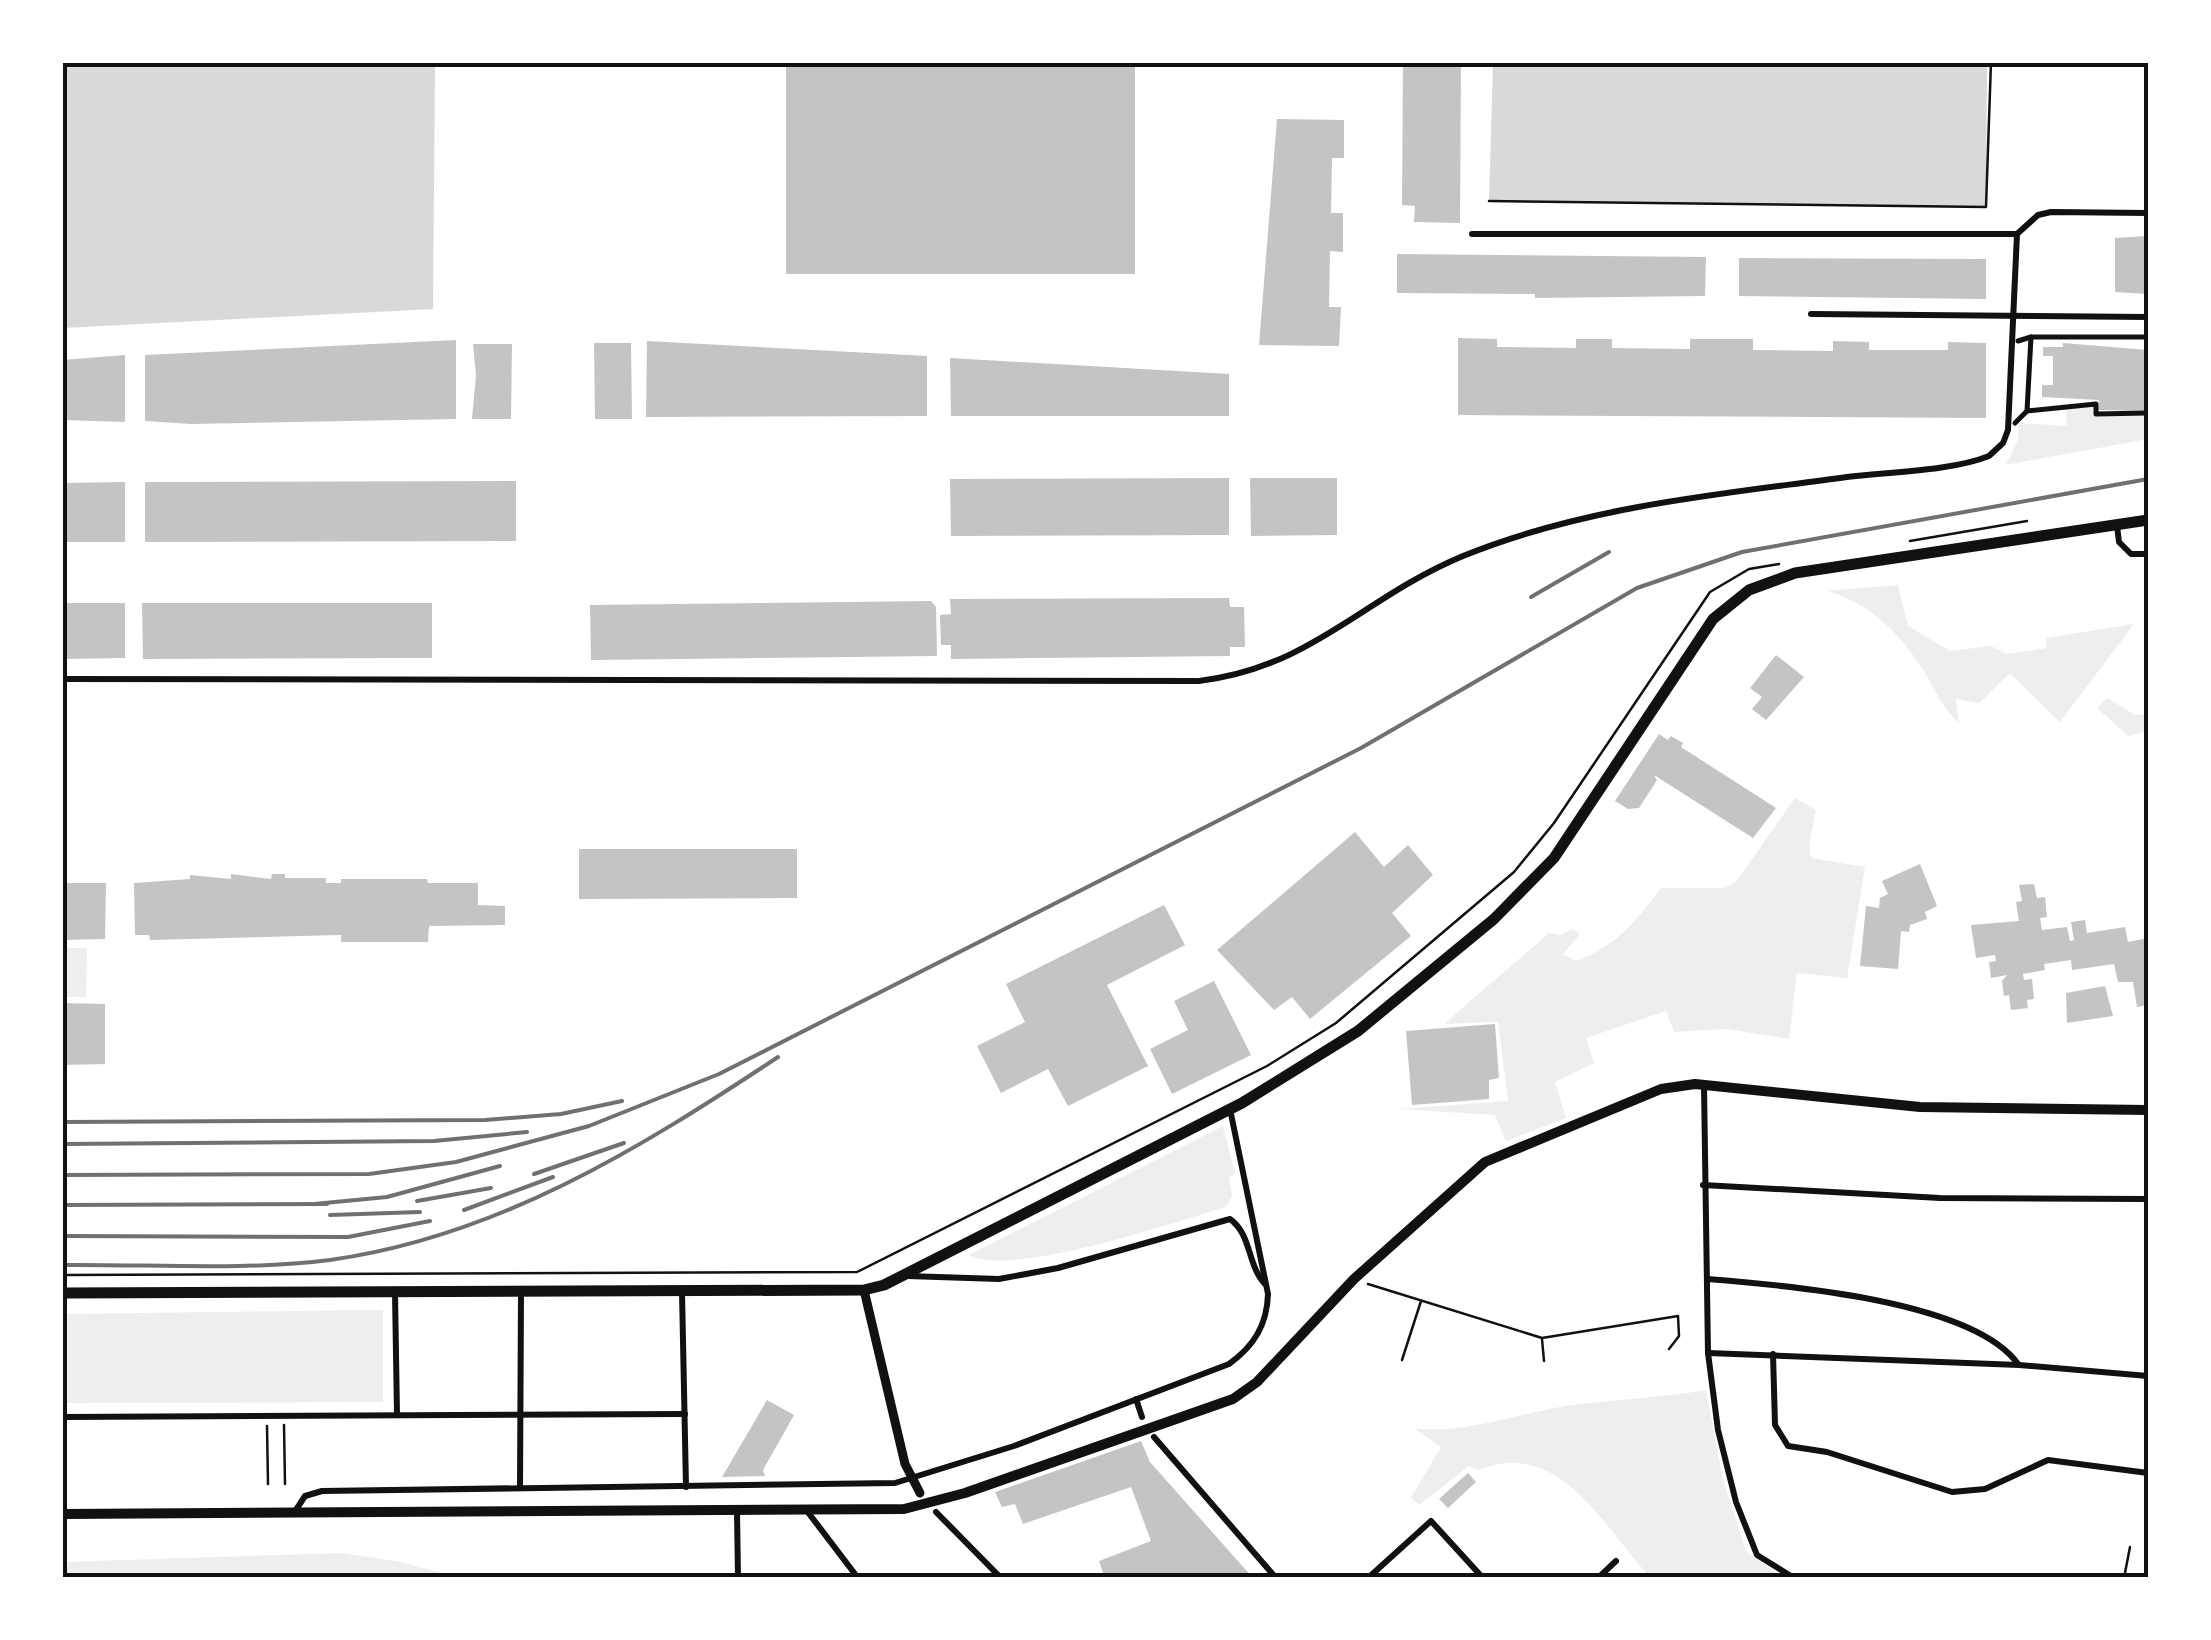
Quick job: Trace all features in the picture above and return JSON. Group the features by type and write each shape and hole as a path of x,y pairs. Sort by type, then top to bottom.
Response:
{"main road":[{"path":"62,1294 864,1290 905,1276 1230,1109 1314,1062 1358,1031 1528,887 1580,824 1702,632 1736,598 1795,573 2148,520"},
{"path":"62,1514 891,1510 938,1501 1233,1398 1257,1382 1354,1279 1485,1162 1661,1090 1704,1084 1885,1105 2148,1110"}],"street":[{"path":"62,678 1198,681 1231,677 1312,646 1415,577 1563,522 1629,506 1989,456 2003,443 2008,430 2017,234 2038,214 2148,213"},
{"path":"1472,234 2017,234"},
{"path":"1811,314 2148,317"},
{"path":"2028,411 2031,337"},
{"path":"2018,341 2031,337 2148,337"},
{"path":"2015,424 2028,411 2096,404 2096,414 2148,413"},
{"path":"2117,525 2120,542 2131,554 2148,554"},
{"path":"1704,1084 1708,1352 1718,1430 1741,1516 1757,1555 1794,1578"},
{"path":"294,1514 299,1501 317,1491 873,1485 911,1478 1229,1364 1256,1340 1266,1316 1266,1284 1230,1109"},
{"path":"1703,1185 1940,1198 2148,1199"},
{"path":"905,1276 999,1279 1072,1264 1230,1219 1245,1236 1257,1276 1266,1284"},
{"path":"1707,1279 1845,1294 1917,1312 1988,1336 2019,1365"},
{"path":"864,1290 911,1478 920,1493"},
{"path":"682,1291 686,1487"},
{"path":"395,1292 397,1416"},
{"path":"520,1488 521,1292"},
{"path":"1708,1352 2019,1365 2148,1376"},
{"path":"1773,1354 1775,1426 1788,1446 1840,1456 1952,1492 1985,1488 2048,1460 2148,1473"},
{"path":"1136,1399 1142,1417"},
{"path":"62,1417 685,1414"},
{"path":"1154,1437 1276,1578"},
{"path":"736,1577 737,1511"},
{"path":"807,1511 858,1578"},
{"path":"936,1512 1001,1578"},
{"path":"1368,1578 1431,1521 1483,1578"},
{"path":"1598,1578 1616,1561"}],"path":[{"path":"1489,201 1986,207 1992,62"},
{"path":"1896,544 2027,521"},
{"path":"62,1275 858,1272 1267,1066 1336,1023 1514,872 1572,798 1710,592 1742,572 1786,562"},
{"path":"1362,1281 1542,1338 1678,1316 1679,1336 1669,1349"},
{"path":"1402,1360 1422,1300"},
{"path":"1542,1338 1544,1361"},
{"path":"267,1424 268,1484"},
{"path":"284,1424 285,1484"},
{"path":"2124,1578 2130,1546"}],"shaded area":[{"path":"63,62 435,63 433,309 63,328"},
{"path":"1493,63 1987,63 1986,207 1489,201"},
{"path":"2093,406 2094,416 2148,416 2148,439 2006,465 2018,439 2019,423 2067,426 2066,407"},
{"path":"1898,585 1908,626 1950,651 1991,646 2007,654 2047,648 2046,638 2134,624 2060,722 2010,673 1979,703 1956,699 1959,723 1898,636 1859,605 1828,591"},
{"path":"2107,698 2135,715 2148,714 2148,731 2129,736 2097,708"},
{"path":"1795,798 1816,810 1809,844 1811,858 1865,867 1847,978 1797,973 1789,1039 1727,1029 1674,1032 1666,1011 1586,1038 1594,1063 1555,1082 1566,1118 1506,1141 1495,1115 1400,1109 1508,1101 1498,1022 1444,1024 1549,933 1561,935 1573,929 1580,934 1563,954 1576,961 1614,940 1661,888 1724,888 1736,882"},
{"path":"62,948 87,948 86,997 63,997"},
{"path":"1223,1126 1235,1174 1229,1177 1232,1196 1226,1207 1056,1254 990,1260 969,1255"},
{"path":"383,1310 383,1402 63,1403 63,1314"},
{"path":"1706,1390 1723,1480 1746,1551 1780,1577 1650,1577 1577,1492 1556,1476 1533,1466 1507,1463 1478,1470 1469,1466 1419,1505 1411,1498 1441,1447 1414,1428 1450,1429 1567,1406"},
{"path":"342,1553 401,1562 455,1577 63,1577 63,1562"}],"building":[{"path":"786,62 1135,62 1135,274 786,274"},
{"path":"1403,62 1461,62 1460,223 1414,222 1415,206 1402,205"},
{"path":"1277,119 1344,120 1344,158 1332,158 1331,213 1343,213 1343,252 1330,251 1329,307 1341,307 1339,346 1259,345"},
{"path":"2148,236 2148,294 2115,292 2115,238"},
{"path":"1397,254 1706,257 1705,296 1535,298 1535,294 1397,293"},
{"path":"1739,258 1986,259 1986,299 1739,296"},
{"path":"1458,338 1497,339 1497,347 1576,348 1576,339 1612,339 1612,348 1690,349 1690,339 1753,339 1753,350 1833,351 1833,341 1869,342 1869,350 1948,350 1948,342 1986,343 1986,418 1458,415"},
{"path":"456,340 456,419 191,424 145,421 145,355"},
{"path":"647,341 927,356 927,416 646,417"},
{"path":"594,343 631,343 632,419 595,419"},
{"path":"2063,343 2148,350 2148,411 2098,410 2099,400 2042,397 2042,385 2053,385 2053,356 2043,356 2043,347 2063,347"},
{"path":"473,344 512,344 511,419 472,419 476,375"},
{"path":"125,355 125,422 62,420 62,360"},
{"path":"950,358 1229,374 1229,416 951,416"},
{"path":"1229,478 1229,535 951,536 950,479"},
{"path":"1250,478 1337,478 1337,535 1251,536"},
{"path":"516,481 516,541 145,542 145,482"},
{"path":"125,482 125,542 62,542 62,483"},
{"path":"1229,598 1230,607 1244,607 1245,647 1230,647 1230,656 951,659 951,645 941,645 940,615 951,614 950,599"},
{"path":"931,601 936,607 937,656 591,660 590,605"},
{"path":"62,603 125,603 125,658 62,659"},
{"path":"142,603 432,603 432,658 143,659"},
{"path":"1776,655 1804,677 1766,720 1752,709 1762,697 1750,688"},
{"path":"1659,734 1683,743 1681,747 1776,808 1753,838 1654,775 1657,780 1639,808 1628,809 1615,801"},
{"path":"1355,832 1384,867 1408,845 1433,875 1392,913 1411,936 1310,1019 1292,997 1274,1010 1217,950"},
{"path":"579,849 797,849 797,898 579,899"},
{"path":"1920,864 1937,906 1925,912 1927,919 1910,925 1909,932 1901,931 1898,969 1860,966 1866,906 1879,908 1880,898 1888,894 1882,881"},
{"path":"231,874 271,879 272,874 285,874 285,878 326,878 326,883 341,883 341,879 427,879 428,883 478,883 478,905 505,906 505,925 429,926 428,942 341,942 341,935 150,940 149,935 135,935 134,883 190,879 190,875 231,879"},
{"path":"62,883 106,883 105,939 62,940"},
{"path":"2034,884 2037,898 2045,897 2047,917 2040,918 2042,930 2067,927 2070,941 2074,940 2071,922 2085,920 2087,933 2125,927 2128,942 2148,938 2148,1005 2137,1007 2133,982 2118,982 2114,964 2072,970 2071,960 2044,964 2045,970 2023,974 2024,980 2032,979 2034,999 2027,1000 2028,1008 2011,1010 2002,981 2007,975 1991,978 1989,962 1996,961 1995,955 1976,958 1971,925 2019,921 2019,885"},
{"path":"1164,905 1185,945 1107,985 1148,1066 1068,1106 1048,1069 1001,1093 977,1046 1025,1022 1006,984"},
{"path":"1214,981 1251,1055 1172,1094 1150,1049 1188,1030 1174,1001"},
{"path":"2105,986 2113,1016 2067,1023 2066,993"},
{"path":"62,1003 105,1004 105,1064 62,1065"},
{"path":"1495,1024 1499,1078 1489,1080 1489,1099 1412,1105 1406,1031"},
{"path":"767,1400 794,1415 763,1470 765,1476 722,1477"},
{"path":"1141,1441 1150,1462 1253,1578 1105,1578 1099,1561 1151,1541 1131,1487 1023,1524 1015,1504 1002,1507 995,1492"},
{"path":"1468,1473 1476,1482 1448,1508 1439,1499"}],"railway":[{"path":"62,1175 369,1174 456,1162 589,1126 719,1074 1361,748 1637,588 1742,552 2148,479"},
{"path":"1531,597 1609,552"},
{"path":"62,1265 297,1263 392,1248 451,1231 509,1210 620,1155 778,1057"},
{"path":"62,1122 485,1120 561,1114 622,1101"},
{"path":"62,1144 434,1141 527,1132"},
{"path":"534,1174 624,1143"},
{"path":"314,1204 387,1197 500,1166"},
{"path":"464,1210 553,1177"},
{"path":"417,1201 491,1188"},
{"path":"62,1205 327,1204"},
{"path":"330,1215 420,1212"},
{"path":"62,1236 348,1237 430,1221"}]}
